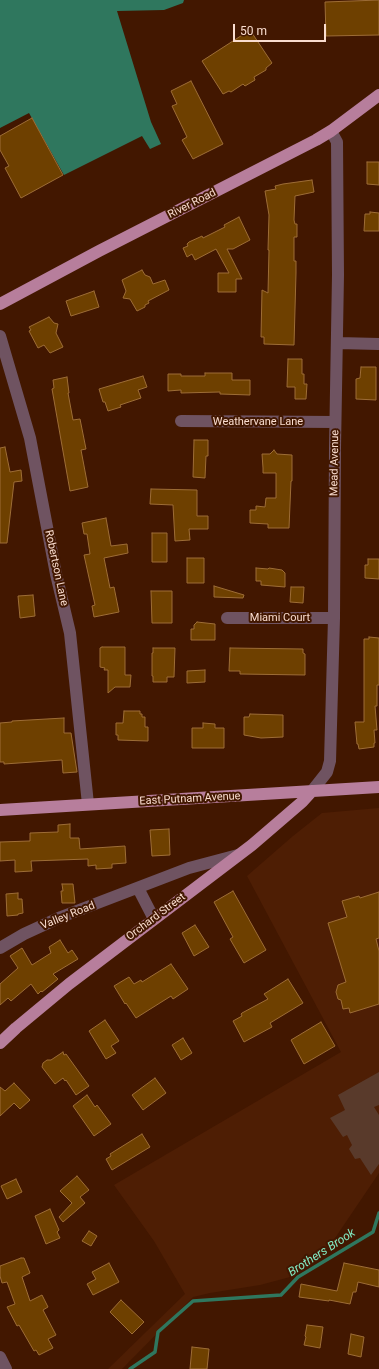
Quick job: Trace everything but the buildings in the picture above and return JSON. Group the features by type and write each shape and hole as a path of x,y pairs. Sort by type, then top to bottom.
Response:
{"main road":[{"name":"River Road","path":"0,304 99,251 316,140 331,131 379,95"},
{"name":"East Putnam Avenue","path":"0,810 379,787"},
{"name":"Orchard Street","path":"0,1043 69,984 274,827 312,791"}],"street":[{"name":"Mead Avenue","path":"312,791 327,772 330,761 334,618 335,422 338,343 337,142 331,131"},
{"name":"Robertson Lane","path":"0,336 30,438 56,574 70,633 88,804"},
{"path":"338,343 379,344"},
{"name":"Weathervane Lane","path":"181,421 335,422"},
{"name":"Miami Court","path":"227,618 334,618"},
{"name":"Valley Road","path":"0,948 24,934 61,917 189,868 238,855"},
{"path":"138,888 154,919"},
{"path":"0,1357 6,1369"}],"shaded area":[{"path":"0,0 184,0 183,3 164,10 117,11 151,122 161,144 150,149 142,136 64,175 29,113 0,128"},
{"path":"379,808 379,1173 331,1244 319,1259 306,1269 290,1277 260,1285 193,1297 122,1369 108,1369 185,1294 154,1241 114,1185 341,1052 247,876 322,813"},
{"path":"379,1072 379,1105 374,1107 379,1115 379,1164 371,1175 360,1158 355,1159 349,1149 352,1145 347,1135 343,1137 330,1118 345,1110 338,1095"}],"waterway":[{"name":"Brothers Brook","path":"130,1369 155,1352 158,1332 193,1301 281,1295 298,1277 373,1232 379,1213"}]}
